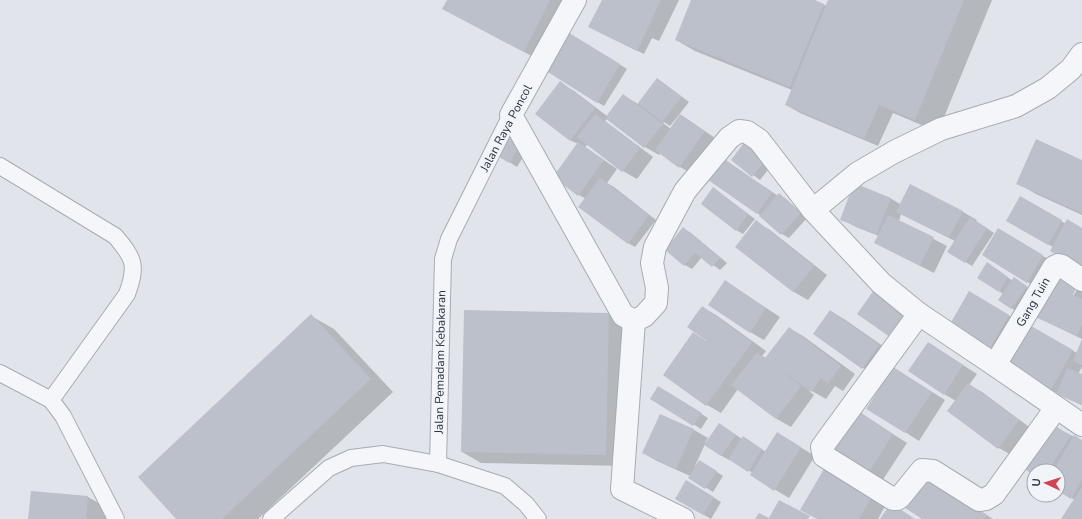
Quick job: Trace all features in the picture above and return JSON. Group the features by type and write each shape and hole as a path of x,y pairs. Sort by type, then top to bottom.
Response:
{"street":[{"name":"Jalan Raya Poncol","path":"511,115 575,0"},
{"path":"813,210 858,173 894,152 941,129 1016,106 1048,88 1071,69 1082,54"},
{"path":"511,115 623,315 634,321"},
{"path":"634,321 644,316 656,303 657,288 652,263 655,247 685,191 730,138 739,131 748,132 758,140 813,210 881,283 919,314 1082,425"},
{"name":"Gang Tuin","path":"995,365 1054,267 1058,265 1062,266 1082,280"},
{"path":"919,314 822,447 824,456 893,499 900,497 922,470 933,471 979,500 986,499 994,494 1056,408"},
{"path":"634,321 622,489 683,519"}],"lane":[{"name":"Jalan Raya Poncol","path":"444,259 449,239 511,115"},
{"path":"0,166 115,236 126,249 133,261 133,277 127,294 50,400"},
{"name":"Jalan Pemadam Kebakaran","path":"438,464 442,282 444,259"},
{"path":"0,373 50,400 64,416 116,519"},
{"path":"271,519 329,468 351,458 383,454 438,464 505,486 526,504 538,519"}],"building":[{"path":"447,0 550,0 524,52 442,9"},
{"path":"602,0 661,0 637,51 588,27"},
{"path":"691,0 815,0 824,4 790,87 675,40"},
{"path":"828,0 964,0 915,120 879,105 864,139 785,105"},
{"path":"566,31 620,64 597,103 543,69"},
{"path":"657,78 682,97 662,122 638,103"},
{"path":"560,81 595,108 570,141 535,114"},
{"path":"623,94 663,124 644,148 605,118"},
{"path":"595,114 640,148 622,172 577,137"},
{"path":"680,114 705,131 679,168 655,150"},
{"path":"508,136 521,144 509,163 496,155"},
{"path":"1036,139 1082,160 1082,213 1016,184"},
{"path":"746,140 768,157 752,177 731,160"},
{"path":"578,142 604,160 578,196 553,177"},
{"path":"719,155 772,193 757,214 701,175"},
{"path":"600,178 649,215 628,244 578,207"},
{"path":"854,183 891,198 877,234 840,220"},
{"path":"910,184 963,211 949,238 896,212"},
{"path":"713,187 748,214 736,231 701,204"},
{"path":"779,193 801,213 781,235 759,216"},
{"path":"1020,196 1062,220 1048,245 1006,221"},
{"path":"888,215 934,237 920,266 874,243"},
{"path":"970,217 987,228 965,263 947,252"},
{"path":"1067,219 1082,228 1082,269 1050,251"},
{"path":"756,220 814,266 793,292 735,247"},
{"path":"683,227 720,258 712,267 695,253 684,266 665,250"},
{"path":"998,228 1043,255 1027,283 982,255"},
{"path":"987,262 1008,277 999,292 977,278"},
{"path":"1053,274 1077,286 1073,295 1082,299 1082,325 1077,336 1033,316"},
{"path":"1014,277 1027,286 1011,309 998,300"},
{"path":"725,280 766,308 750,333 708,305"},
{"path":"874,290 907,313 890,337 857,314"},
{"path":"969,291 1009,315 990,348 950,324"},
{"path":"702,306 752,342 706,406 663,375 693,332 735,361 687,327"},
{"path":"464,310 609,313 606,455 461,452"},
{"path":"830,310 879,345 862,369 813,334"},
{"path":"311,314 371,379 222,519 176,519 138,477"},
{"path":"1026,323 1073,350 1051,390 1003,364"},
{"path":"789,327 841,366 828,384 821,378 811,392 773,364 801,386 776,419 731,385 757,352 765,358"},
{"path":"1082,339 1082,365 1073,361"},
{"path":"928,342 963,365 944,395 908,371"},
{"path":"893,367 932,392 905,433 866,409"},
{"path":"1067,368 1082,374 1082,405 1056,394"},
{"path":"968,383 1019,420 998,449 947,411"},
{"path":"658,386 702,413 693,426 650,399"},
{"path":"854,408 893,434 866,477 826,451"},
{"path":"660,414 694,429 676,469 642,453"},
{"path":"719,423 736,435 721,456 704,445"},
{"path":"1051,423 1071,436 1052,463 1027,463"},
{"path":"777,432 801,447 774,491 750,475"},
{"path":"1074,435 1082,440 1082,480 1071,499 1066,496 1066,463 1058,463"},
{"path":"743,436 762,449 748,472 728,459"},
{"path":"699,460 717,471 705,489 688,478"},
{"path":"828,462 876,490 859,519 817,519 800,510"},
{"path":"923,474 987,515 984,519 922,519 902,506"},
{"path":"686,480 714,497 703,515 675,499"},
{"path":"1081,488 1082,519 1061,519"},
{"path":"31,491 88,496 86,519 28,519"},
{"path":"779,500 810,516 808,519 755,519 759,513 769,518"},
{"path":"891,503 915,519 880,519"}]}
